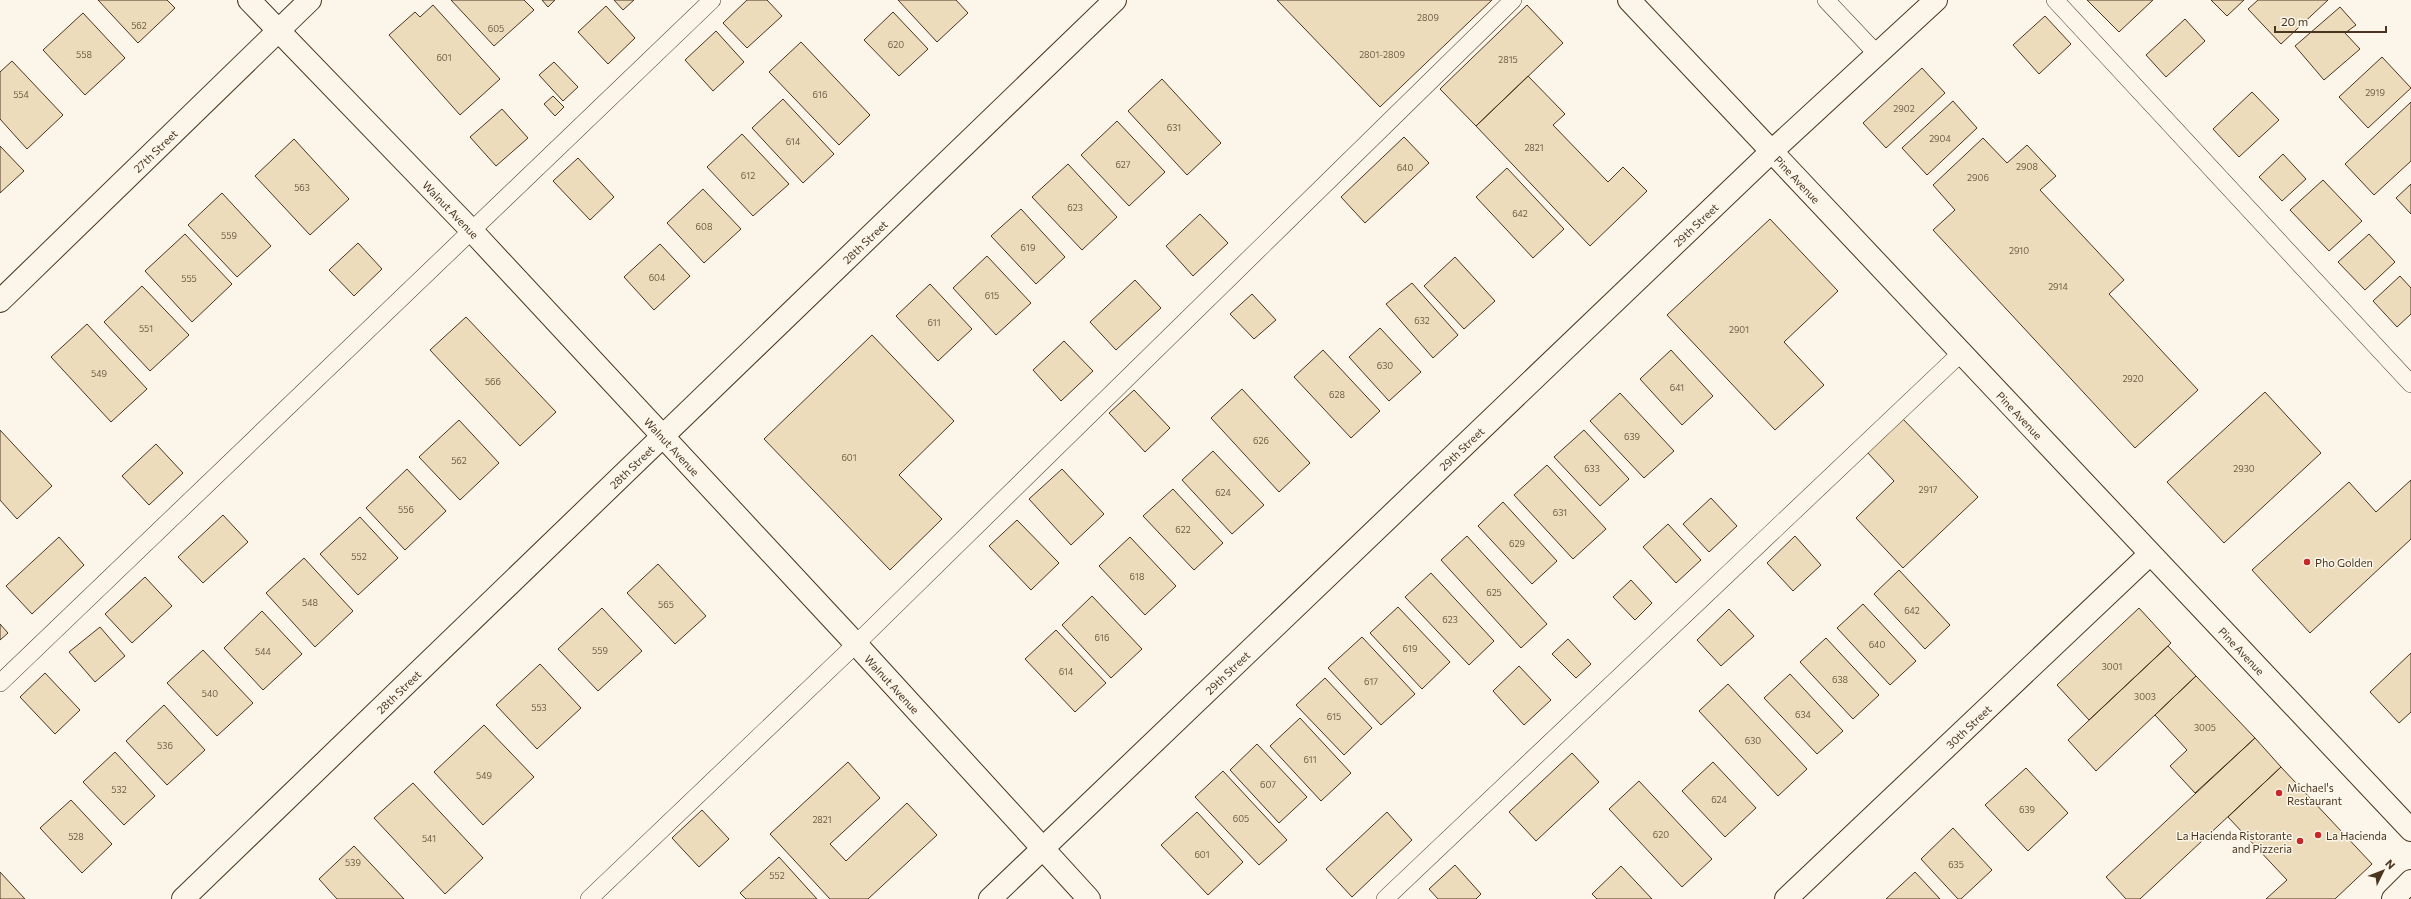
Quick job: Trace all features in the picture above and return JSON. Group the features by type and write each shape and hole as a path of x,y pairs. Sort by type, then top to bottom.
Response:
{"street":[{"name":"Walnut Avenue","path":"249,0 473,232 856,644 1089,899"},
{"name":"27th Street","path":"0,301 310,0"},
{"name":"28th Street","path":"183,899 1115,0"},
{"name":"29th Street","path":"990,899 1772,152 1936,0"},
{"name":"Pine Avenue","path":"1630,1 2411,830"},
{"name":"30th Street","path":"1786,899 2150,554"},
{"path":"2393,899 2411,881"}],"lane":[{"path":"0,683 473,232 712,0"},
{"path":"589,899 856,644 1513,0"},
{"path":"1826,0 1877,54"},
{"path":"2055,0 2411,384"},
{"path":"1385,899 1961,353"}],"building":[{"path":"98,0 167,0 175,8 138,43"},
{"path":"451,0 524,0 534,10 494,46"},
{"path":"542,0 555,0 548,7"},
{"path":"614,0 634,0 623,10"},
{"path":"747,0 767,0 782,16 747,48 723,23"},
{"path":"898,0 956,0 968,13 937,42"},
{"path":"1277,0 1492,0 1380,107"},
{"path":"2087,0 2153,0 2119,32"},
{"path":"2211,0 2244,0 2227,16"},
{"path":"2258,0 2328,0 2281,44 2248,9"},
{"path":"433,5 500,79 460,115 389,35 415,12 420,17"},
{"path":"1527,5 1563,43 1476,126 1440,89"},
{"path":"606,6 635,38 608,64 578,32"},
{"path":"2340,7 2356,25 2345,33 2360,49 2324,80 2295,46"},
{"path":"893,12 928,49 899,76 864,40"},
{"path":"83,13 125,58 85,95 43,50"},
{"path":"2045,16 2071,44 2039,74 2013,45"},
{"path":"2185,19 2205,41 2166,77 2146,55"},
{"path":"716,31 744,62 713,91 685,60"},
{"path":"801,42 870,115 839,145 769,72"},
{"path":"2382,57 2411,88 2368,128 2339,97"},
{"path":"12,61 63,115 27,149 0,119 0,72"},
{"path":"554,62 578,87 563,101 539,75"},
{"path":"1922,68 1945,93 1886,148 1863,123"},
{"path":"1528,76 1565,114 1553,125 1608,182 1623,167 1647,191 1590,246 1476,126"},
{"path":"1162,79 1221,143 1187,175 1128,111"},
{"path":"2252,92 2279,120 2239,157 2213,129"},
{"path":"553,96 564,107 555,116 544,104"},
{"path":"783,99 834,154 803,183 752,128"},
{"path":"1953,101 1977,128 1927,175 1902,148"},
{"path":"2411,102 2411,161 2374,195 2345,164"},
{"path":"502,109 528,138 496,166 470,137"},
{"path":"1117,121 1165,172 1129,206 1081,155"},
{"path":"742,134 789,184 753,216 707,167"},
{"path":"1404,137 1429,163 1365,223 1341,197"},
{"path":"1983,138 2007,163 2027,145 2056,176 2040,190 2124,280 2109,294 2198,390 2135,448 1933,230 1955,210 1933,185"},
{"path":"294,139 349,199 310,235 255,176"},
{"path":"0,146 24,171 0,193"},
{"path":"2283,154 2306,179 2282,201 2259,177"},
{"path":"578,158 614,197 590,220 553,181"},
{"path":"1068,164 1117,217 1082,250 1032,197"},
{"path":"1507,168 1564,229 1533,258 1476,197"},
{"path":"2323,180 2362,221 2329,251 2290,210"},
{"path":"2411,184 2411,214 2396,198"},
{"path":"703,189 741,229 704,263 667,223"},
{"path":"222,193 271,246 237,277 188,225"},
{"path":"1021,209 1065,257 1036,284 991,236"},
{"path":"1200,214 1228,243 1193,276 1166,246"},
{"path":"1770,219 1838,291 1784,342 1824,385 1775,430 1667,315"},
{"path":"185,234 232,284 192,322 145,271"},
{"path":"2369,234 2395,262 2365,290 2338,262"},
{"path":"358,243 382,269 354,296 329,270"},
{"path":"660,244 690,276 654,310 624,277"},
{"path":"987,256 1031,303 996,335 953,288"},
{"path":"1455,257 1495,301 1464,329 1424,286"},
{"path":"2400,276 2411,288 2411,314 2397,327 2373,301"},
{"path":"1135,280 1161,308 1116,350 1090,322"},
{"path":"1412,283 1458,335 1433,358 1386,304"},
{"path":"930,284 972,329 938,361 896,316"},
{"path":"142,286 189,335 150,371 104,322"},
{"path":"1252,294 1276,320 1254,339 1230,314"},
{"path":"466,317 556,412 520,446 430,350"},
{"path":"87,324 147,389 111,422 51,357"},
{"path":"1380,328 1421,372 1389,401 1349,357"},
{"path":"872,335 954,421 899,475 942,519 890,570 764,439"},
{"path":"1064,341 1093,371 1061,401 1033,370"},
{"path":"1323,350 1380,411 1351,438 1294,377"},
{"path":"1671,350 1713,396 1682,425 1640,379"},
{"path":"1242,389 1310,463 1279,492 1211,418"},
{"path":"1134,390 1170,428 1145,452 1109,413"},
{"path":"2265,392 2321,453 2224,543 2167,482"},
{"path":"1620,393 1674,451 1644,478 1590,421"},
{"path":"1902,418 1978,497 1903,568 1856,518 1894,481 1867,452"},
{"path":"459,420 499,463 460,500 419,457"},
{"path":"0,430 52,486 17,519 0,500"},
{"path":"1584,430 1629,479 1600,506 1554,457"},
{"path":"156,444 183,473 149,505 122,476"},
{"path":"1213,451 1264,505 1232,534 1182,480"},
{"path":"1547,465 1606,529 1573,559 1514,495"},
{"path":"407,469 446,511 405,550 366,508"},
{"path":"1062,469 1104,514 1071,545 1029,499"},
{"path":"2411,480 2411,539 2310,633 2252,570 2349,482 2376,512"},
{"path":"1173,489 1223,543 1194,570 1143,516"},
{"path":"1711,498 1737,526 1709,552 1683,524"},
{"path":"1503,502 1557,561 1532,584 1478,526"},
{"path":"223,515 248,542 203,583 178,557"},
{"path":"360,517 398,558 358,595 320,554"},
{"path":"1017,520 1059,563 1031,590 989,546"},
{"path":"1668,524 1701,560 1676,583 1643,547"},
{"path":"1467,536 1547,624 1521,648 1441,560"},
{"path":"1795,536 1821,565 1793,591 1767,563"},
{"path":"59,537 84,565 32,614 6,586"},
{"path":"1130,537 1176,586 1145,615 1099,566"},
{"path":"304,558 353,611 315,647 266,593"},
{"path":"658,564 706,616 675,644 627,593"},
{"path":"1899,570 1950,625 1925,649 1874,594"},
{"path":"1431,573 1494,641 1469,665 1405,597"},
{"path":"145,577 172,606 132,643 105,614"},
{"path":"1631,580 1652,603 1635,620 1613,597"},
{"path":"1092,596 1142,649 1111,678 1062,625"},
{"path":"1863,604 1916,661 1890,685 1837,628"},
{"path":"1398,607 1450,662 1422,689 1370,633"},
{"path":"602,608 642,651 598,691 558,649"},
{"path":"2139,608 2171,643 2089,720 2057,685"},
{"path":"1729,609 1754,636 1721,666 1697,640"},
{"path":"262,611 302,654 263,690 224,648"},
{"path":"0,624 8,633 0,640"},
{"path":"100,627 125,656 95,682 69,652"},
{"path":"1056,630 1106,683 1075,712 1025,659"},
{"path":"1362,637 1415,694 1381,725 1328,668"},
{"path":"1826,638 1879,695 1853,719 1800,662"},
{"path":"1568,639 1591,664 1576,678 1552,654"},
{"path":"2168,646 2196,676 2096,771 2068,740"},
{"path":"203,650 253,703 217,736 167,683"},
{"path":"2411,653 2411,712 2399,723 2370,692"},
{"path":"540,664 581,708 537,749 496,705"},
{"path":"1519,666 1551,700 1524,725 1493,691"},
{"path":"45,673 80,710 55,734 20,697"},
{"path":"1790,674 1843,731 1817,754 1764,698"},
{"path":"2196,676 2255,738 2195,793 2170,766 2187,750 2155,715"},
{"path":"1325,678 1372,728 1344,755 1296,705"},
{"path":"1728,684 1807,769 1778,796 1699,711"},
{"path":"164,705 205,750 167,785 126,741"},
{"path":"1300,718 1351,773 1321,801 1270,746"},
{"path":"484,725 534,777 483,825 434,772"},
{"path":"2255,738 2281,767 2140,899 2126,899 2106,877"},
{"path":"1257,744 1307,797 1279,823 1230,770"},
{"path":"115,752 155,796 124,825 83,782"},
{"path":"1572,753 1599,782 1536,841 1509,812"},
{"path":"848,762 880,798 830,844 846,861 907,803 937,835 868,899 830,899 770,834"},
{"path":"1713,762 1756,808 1725,837 1682,791"},
{"name":"La Hacienda Ristorante and Pizzeria","path":"2281,767 2372,864 2335,899 2266,899 2287,880 2228,817"},
{"path":"2026,768 2068,813 2028,851 1985,805"},
{"path":"1223,771 1287,840 1259,865 1195,797"},
{"path":"1639,781 1712,859 1682,887 1609,809"},
{"path":"413,783 483,858 445,894 374,818"},
{"path":"71,800 112,844 82,873 40,828"},
{"path":"702,810 729,839 699,867 672,838"},
{"path":"1197,812 1243,862 1208,895 1161,845"},
{"path":"1387,812 1412,840 1352,897 1326,869"},
{"path":"1953,828 1992,870 1961,899 1958,899 1921,859"},
{"path":"354,846 404,899 337,899 319,879"},
{"path":"779,857 817,899 746,899 740,893"},
{"path":"1455,865 1481,894 1476,899 1438,899 1429,889"},
{"path":"1621,866 1652,899 1597,899 1592,894"},
{"path":"0,872 25,899 0,899"},
{"path":"1915,872 1940,899 1886,899"}],"place":[{"name":"Pho Golden","path":"2307,562"},
{"name":"Michael's Restaurant","path":"2279,793"},
{"name":"La Hacienda","path":"2318,835"},
{"name":"La Hacienda Ristorante and Pizzeria","path":"2300,841"}]}
